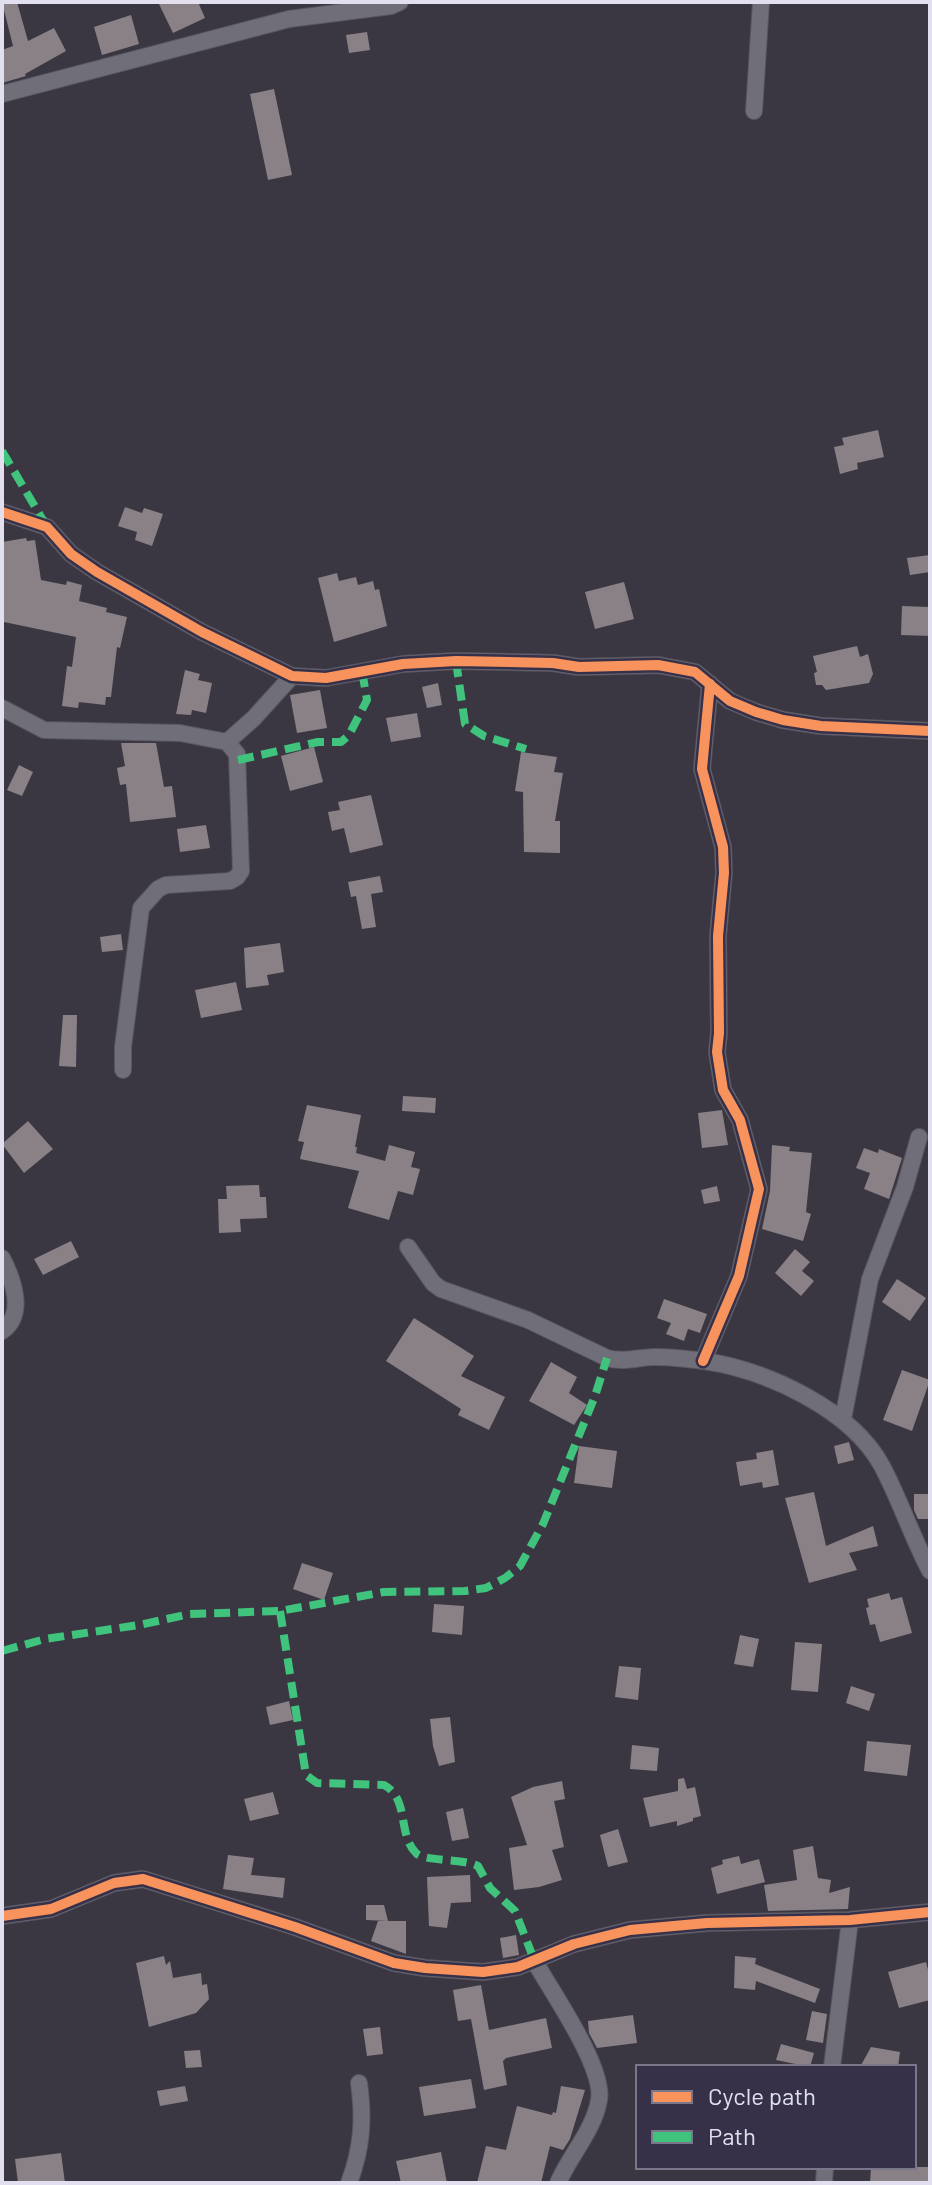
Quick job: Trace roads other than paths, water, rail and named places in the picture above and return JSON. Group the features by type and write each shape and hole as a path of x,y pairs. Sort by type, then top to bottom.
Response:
{"street":[{"path":"2,94 235,31 289,19 391,6 400,2"},
{"path":"754,111 761,2"},
{"path":"2,512 47,527 71,554 97,572 202,632 292,676 326,678 417,662 491,661 579,667 658,665 695,672 730,701 756,712 803,724 930,731"},
{"path":"227,742 292,676"},
{"path":"703,1361 739,1276 759,1189 740,1120 723,1090 717,1052 723,847 702,769 710,684"},
{"path":"2,708 44,730 152,731 227,742 237,754 241,871 230,881 175,882 166,885 158,889 141,908 123,1047 123,1070"},
{"path":"843,1419 870,1279 905,1187 919,1137"},
{"path":"408,1247 433,1283 441,1289 528,1320 607,1358 655,1357 703,1361 745,1370 771,1379 843,1419 866,1440 882,1466 930,1571"},
{"path":"2,1258 13,1284 15,1308 12,1323 2,1331"},
{"path":"2,1916 51,1909 114,1883 143,1879 409,1967 483,1972 535,1962 574,1944 630,1930 707,1923 850,1920 930,1912"},
{"path":"832,2065 850,1920"},
{"path":"535,1962 590,2055 600,2090 599,2103 587,2130 558,2183"},
{"path":"349,2183 363,2133 359,2083"}]}
